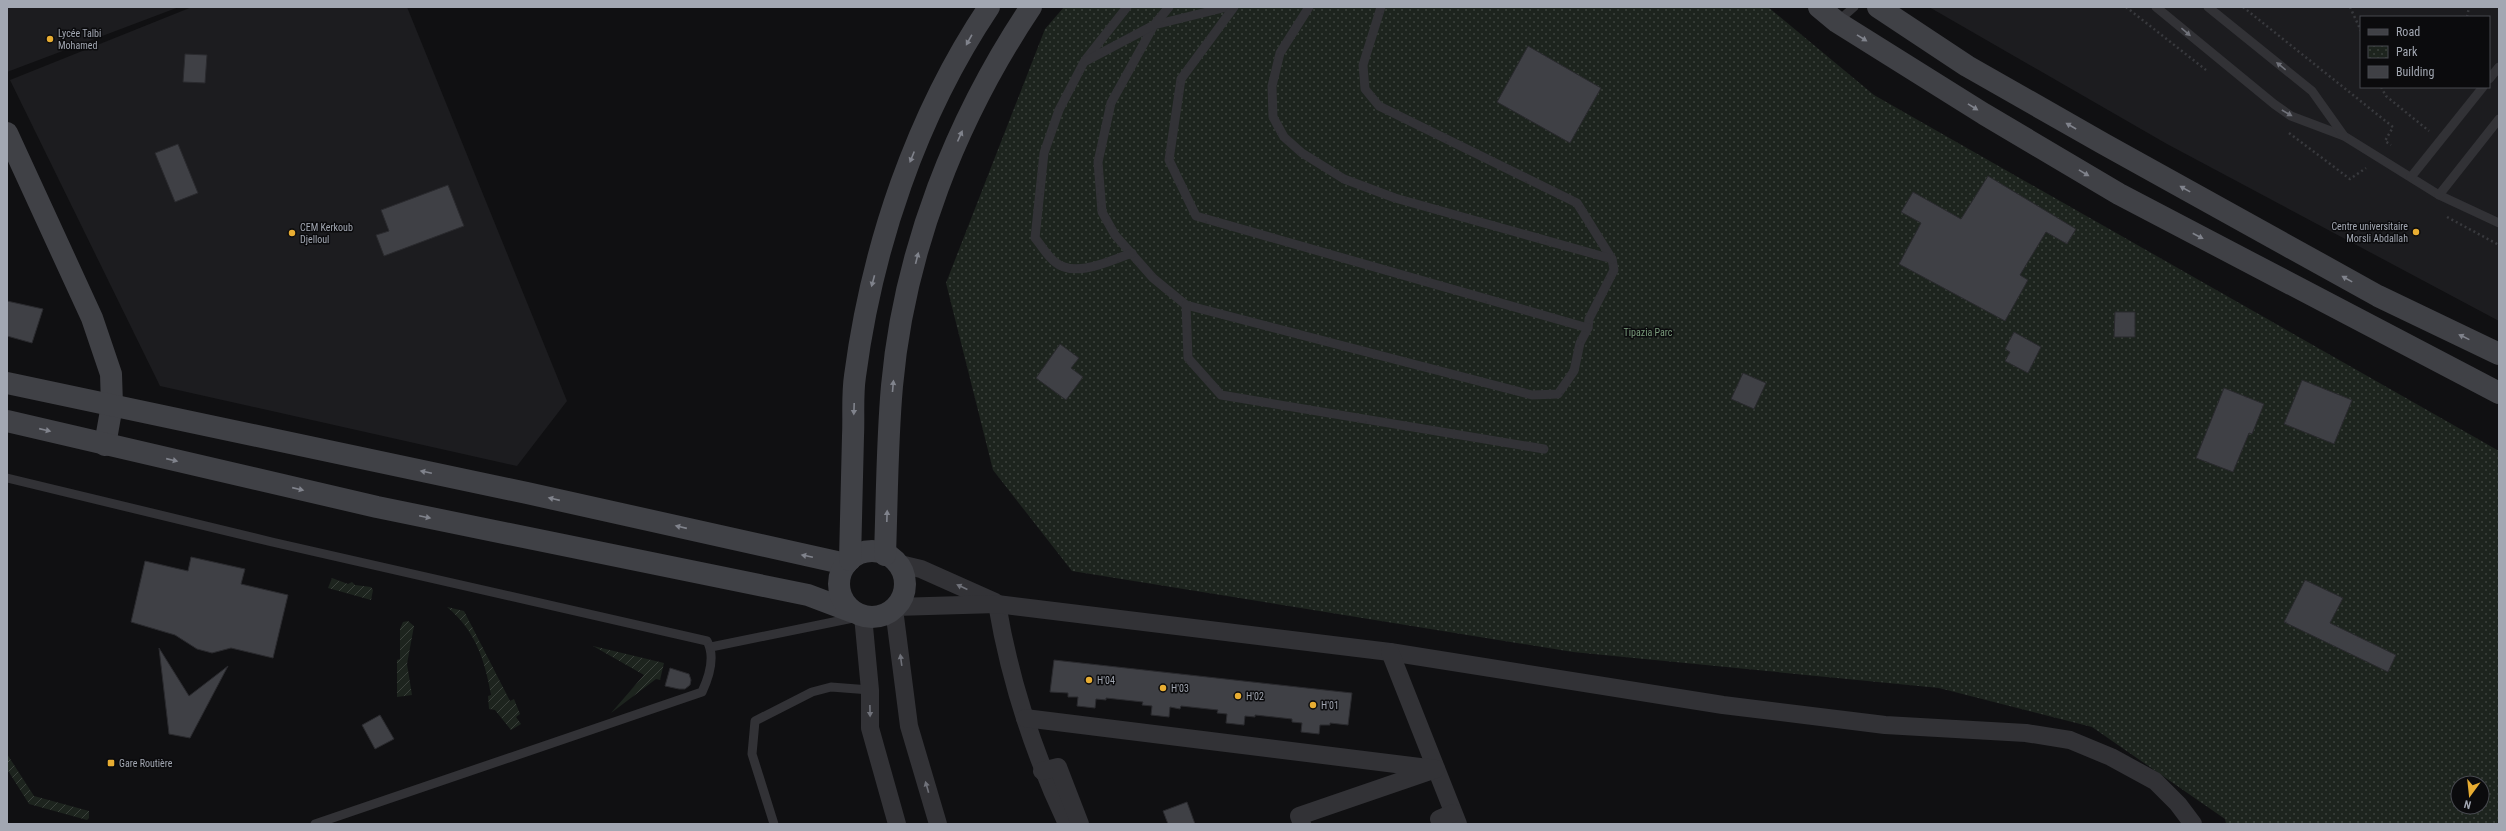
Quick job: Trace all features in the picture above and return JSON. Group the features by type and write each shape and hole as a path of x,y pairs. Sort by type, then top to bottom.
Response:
{"street":[{"path":"848,562 855,377 867,303 886,229 911,158 942,88 989,7"},
{"path":"7,421 377,507 808,595 858,614 874,617 885,615 895,608 901,600 904,580 891,559 892,385 903,313 921,241 944,171 974,104 1009,39 1031,7"},
{"path":"1819,7 1837,22 1984,114 2119,194 2499,393"},
{"path":"1878,7 1967,66 2104,144 2378,296 2499,354"},
{"path":"7,133 92,318 111,374 112,406 105,445"},
{"path":"7,383 848,562"},
{"path":"897,824 870,728 870,690 858,614 845,604 840,595 840,574 848,562 867,552 921,569 997,604"},
{"path":"997,604 1005,652 1025,718 1042,771 1067,824"},
{"path":"895,608 997,604 1390,652 1723,705 1885,725 2026,733 2070,740 2111,758 2154,781 2178,804 2193,824"},
{"path":"895,608 909,726 938,824"},
{"path":"1390,652 1436,769 1451,820"},
{"path":"1025,718 1436,769"},
{"path":"1042,771 1058,767 1080,824"},
{"path":"1302,824 1299,816 1436,769"}],"lane":[{"path":"1127,7 1084,62 1059,110 1044,153 1036,238 1056,263 1075,269 1095,266 1132,253"},
{"path":"1169,7 1154,25 1111,103 1098,162 1102,212 1114,235 1132,253 1153,278 1186,305 1532,395 1558,394 1574,371 1580,343 1588,328 1589,319 1614,270 1612,259 1577,203 1379,106 1365,89 1363,65 1380,7"},
{"path":"1084,62 1154,25 1227,7"},
{"path":"1234,7 1181,79 1169,160 1196,216 1588,328"},
{"path":"1309,7 1280,53 1272,86 1273,117 1284,137 1302,153 1344,179 1395,198 1612,259"},
{"path":"1837,22 1854,7"},
{"path":"2156,7 2274,104 2292,116 2344,136 2439,195 2499,224"},
{"path":"2208,7 2312,91 2344,136"},
{"path":"2490,78 2499,67"},
{"path":"2411,177 2482,88"},
{"path":"2439,195 2499,119"},
{"path":"1186,305 1188,358 1221,395 1544,449"},
{"path":"7,478 272,542 707,641 711,647 710,674 702,692 315,824"},
{"path":"711,647 858,614"},
{"path":"774,824 752,754 755,721 812,692 831,688 870,690"}],"path":[{"path":"2243,7 2393,127 2385,141 2396,149"},
{"path":"2350,7 2360,29"},
{"path":"2382,88 2386,96 2430,132"},
{"path":"2426,137 2435,126"}],"shaded area":[{"name":"Lycée Talbi Mohamed","path":"7,7 179,7 7,72"},
{"name":"CEM Kerkoub Djelloul","path":"192,7 407,7 567,401 517,466 160,386 10,80"},
{"name":"Centre universitaire Morsli Abdallah","path":"1929,7 2499,7 2499,321 2167,144"}],"green space":[{"name":"Tipazia Parc","path":"1064,7 1768,7 1874,95 2499,451 2499,824 2226,824 2225,819 2092,727 1939,688 1573,652 1072,571 993,470 946,283 1045,29"},
{"path":"332,578 348,584 352,582 355,585 371,587 373,590 371,600 328,588"},
{"path":"447,607 464,611 510,701 514,699 520,714 516,717 521,724 511,730 495,710 489,709 488,696 491,695 482,658 472,636 457,616"},
{"path":"408,621 414,626 407,664 412,695 397,697 397,660 400,659 400,629 403,622"},
{"path":"593,646 664,663 660,680 656,679 611,713 644,675"},
{"path":"7,754 34,796 89,811 89,818 87,820 29,804 7,769"}],"building":[{"path":"1528,46 1601,88 1570,143 1497,102"},
{"path":"185,54 207,55 205,83 183,82"},
{"path":"178,144 198,193 175,202 155,153"},
{"path":"1988,176 2076,229 2067,244 2046,232 2020,275 2028,280 2005,321 1899,264 1921,223 1901,212 1913,192 1961,219"},
{"path":"448,185 464,226 384,256 376,235 389,231 381,210"},
{"path":"7,301 43,309 32,343 7,336"},
{"path":"2115,312 2135,312 2135,337 2114,337"},
{"path":"2014,332 2041,347 2028,373 2005,361 2010,352 2005,349"},
{"path":"1060,344 1079,358 1071,368 1083,377 1066,400 1036,378"},
{"path":"1743,373 1766,383 1754,409 1731,399"},
{"path":"2302,380 2352,400 2334,444 2284,424"},
{"path":"2224,388 2264,404 2252,434 2249,433 2233,472 2196,458"},
{"path":"191,557 245,569 241,584 288,595 273,658 231,648 212,653 197,649 175,635 131,622 145,561 188,571"},
{"path":"2305,580 2343,598 2330,623 2396,655 2388,672 2284,622"},
{"path":"159,648 189,696 228,666 190,738 169,734"},
{"path":"1054,660 1352,693 1348,725 1330,723 1330,725 1320,725 1319,734 1301,732 1302,723 1292,722 1292,719 1255,715 1255,717 1245,716 1244,725 1226,723 1227,714 1217,713 1218,710 1181,706 1180,709 1170,707 1169,717 1151,715 1152,706 1142,705 1143,702 1106,698 1106,700 1096,699 1095,708 1077,706 1078,697 1068,697 1068,693 1050,692"},
{"path":"670,668 689,674 691,680 690,685 685,689 665,686"},
{"path":"380,715 394,739 375,749 362,725"},
{"path":"1187,802 1195,824 1168,824 1163,811"}],"place":[{"name":"Lycée Talbi Mohamed","path":"50,39"},
{"name":"Centre universitaire Morsli Abdallah","path":"2416,232"},
{"name":"CEM Kerkoub Djelloul","path":"292,233"},
{"name":"H'04","path":"1089,680"},
{"name":"H'03","path":"1163,688"},
{"name":"H'02","path":"1238,696"},
{"name":"H'01","path":"1313,705"},
{"name":"Gare Routière","path":"111,763"}]}
